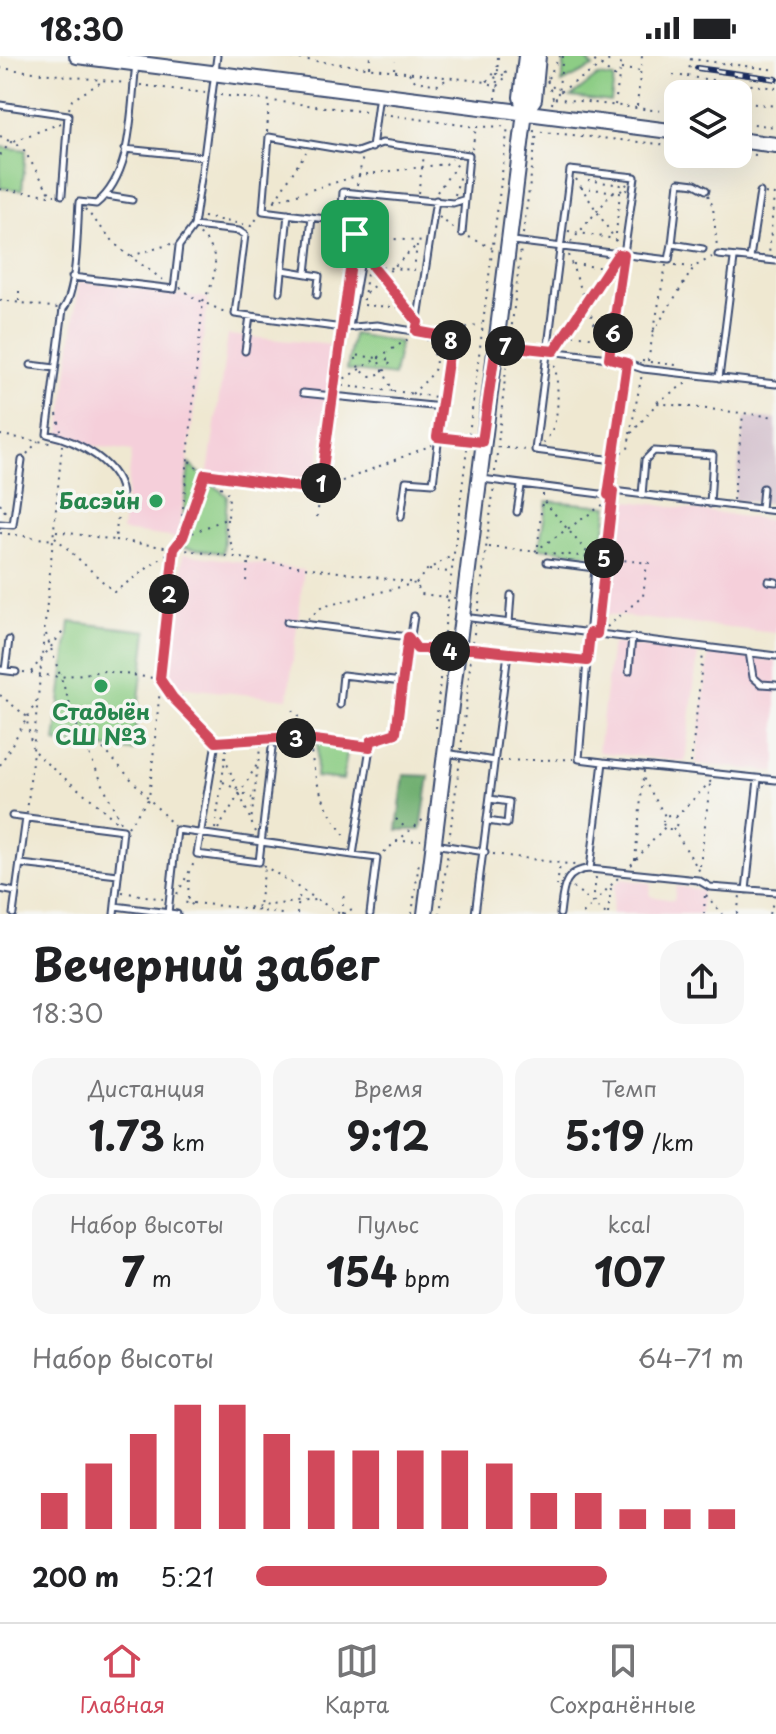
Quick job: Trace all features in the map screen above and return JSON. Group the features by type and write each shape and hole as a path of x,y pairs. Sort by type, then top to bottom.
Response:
{"main road":[{"path":"77,56 664,130"},
{"path":"425,914 433,844 453,754 457,650 469,618 478,478 475,442 502,346 515,242 525,112 516,74 526,56"},
{"path":"525,112 534,99 538,56"},
{"path":"752,142 776,145"}],"lane":[{"path":"72,277 174,289 179,246 194,226 196,216 217,56"},
{"path":"122,500 119,483 104,464 82,447 47,434 63,309 68,302 72,277 79,202 96,204 106,196 121,170 136,63"},
{"path":"372,149 379,92"},
{"path":"0,105 67,118 62,195"},
{"path":"462,233 469,155 382,143 364,151 269,137 263,211 341,221 343,192 453,203 463,200"},
{"path":"125,149 204,157"},
{"path":"610,354 621,254 635,177 570,170 564,247 535,450 615,459"},
{"path":"515,242 666,262 672,244 679,182 695,184 706,190"},
{"path":"750,258 760,192"},
{"path":"106,196 132,200"},
{"path":"416,331 434,200"},
{"path":"280,292 288,214"},
{"path":"306,273 312,217"},
{"path":"194,226 239,231 245,235 235,314 347,330 377,325 443,336 452,334 433,483 406,481 401,517"},
{"path":"672,244 703,249"},
{"path":"347,330 363,249 375,250"},
{"path":"718,255 776,261"},
{"path":"719,378 734,259"},
{"path":"283,270 319,276 317,295"},
{"path":"245,351 250,316"},
{"path":"502,346 610,354 643,369 776,384"},
{"path":"610,495 627,363"},
{"path":"31,365 55,368"},
{"path":"303,393 442,407"},
{"path":"437,440 475,442"},
{"path":"642,495 645,460 654,451 713,455 710,504"},
{"path":"0,524 13,525 22,460"},
{"path":"478,478 543,489 642,495 776,511"},
{"path":"517,512 521,486"},
{"path":"761,509 763,488"},
{"path":"547,562 595,568 579,759 776,780"},
{"path":"768,581 776,582"},
{"path":"509,623 511,595"},
{"path":"353,855 371,741 396,733 408,637 414,616"},
{"path":"469,618 776,656"},
{"path":"287,622 305,621 408,637 417,649 508,653 587,661"},
{"path":"629,671 632,637"},
{"path":"9,640 3,670 16,672"},
{"path":"749,652 753,677 761,684 776,685"},
{"path":"475,914 508,653"},
{"path":"340,705 343,675 402,682"},
{"path":"216,742 197,854 262,864 260,843 272,748"},
{"path":"453,754 494,761"},
{"path":"590,869 603,762"},
{"path":"743,889 758,779"},
{"path":"488,821 507,824 509,802 490,799"},
{"path":"12,816 123,830 114,914"},
{"path":"13,914 26,818"},
{"path":"168,913 177,830 377,858 370,914"},
{"path":"433,844 485,852"},
{"path":"21,864 118,875"},
{"path":"560,914 564,885 575,871 590,869 698,880 706,884 776,894"},
{"path":"0,889 16,892"},
{"path":"115,906 177,914"}],"path":[{"path":"276,56 486,82 498,87"},
{"path":"369,67 370,56"},
{"path":"498,56 498,87"},
{"path":"547,80 562,56"},
{"path":"558,93 562,56"},
{"path":"588,56 619,79"},
{"path":"553,98 616,56"},
{"path":"615,106 622,56"},
{"path":"637,108 642,56"},
{"path":"711,61 712,56"},
{"path":"688,80 691,59 776,70"},
{"path":"394,70 395,61"},
{"path":"0,68 476,127 493,124 508,126 484,324 475,442 449,597 457,650 449,846 440,914"},
{"path":"620,69 642,71"},
{"path":"497,70 516,74"},
{"path":"486,82 497,70"},
{"path":"409,72 415,81 439,85 449,77"},
{"path":"486,82 516,74"},
{"path":"498,87 516,74"},
{"path":"673,75 776,88"},
{"path":"0,155 11,142 67,118 72,100 104,80"},
{"path":"547,80 558,93"},
{"path":"547,80 553,98"},
{"path":"553,98 664,111"},
{"path":"269,137 266,129 270,101"},
{"path":"752,103 776,106"},
{"path":"752,124 776,127"},
{"path":"311,144 274,201 360,175 446,164 473,148 476,127"},
{"path":"436,728 488,547 498,447 502,346 515,242 537,132 664,145"},
{"path":"0,136 6,141"},
{"path":"0,142 11,142 22,147 51,195"},
{"path":"417,199 426,149"},
{"path":"364,151 355,192 352,226 373,267 418,322"},
{"path":"434,200 461,156"},
{"path":"453,203 461,156"},
{"path":"579,174 574,177 573,184 581,188 620,192 628,189 629,183 624,179 621,185 588,182 587,174"},
{"path":"581,188 615,237"},
{"path":"0,189 62,195"},
{"path":"653,333 694,267 718,255 713,207 706,190"},
{"path":"610,354 605,350 564,247 614,191"},
{"path":"620,192 615,248 620,246"},
{"path":"760,192 774,195 768,260"},
{"path":"79,202 130,256 174,289"},
{"path":"196,216 251,226 263,211"},
{"path":"341,221 385,238 420,242 414,270 368,266 363,305 406,308"},
{"path":"572,240 566,234 571,229 576,230 576,235"},
{"path":"180,541 203,301 215,281 216,259 212,247 198,233"},
{"path":"346,304 355,234"},
{"path":"498,447 535,450 549,437 559,397 555,388 551,350 621,254 622,237 576,235"},
{"path":"130,256 184,240"},
{"path":"365,295 417,245"},
{"path":"615,459 628,449 666,262 694,267"},
{"path":"571,264 608,269"},
{"path":"178,279 184,291 231,315"},
{"path":"19,291 19,302"},
{"path":"0,308 0,300 63,309"},
{"path":"452,334 460,328 484,324"},
{"path":"317,517 334,385 347,330"},
{"path":"551,332 619,342"},
{"path":"334,385 412,336 397,335"},
{"path":"412,394 435,371 437,356 426,339"},
{"path":"355,355 391,360 384,372 369,376 359,369 355,355"},
{"path":"377,358 393,391"},
{"path":"630,435 657,403 699,376"},
{"path":"334,385 443,398"},
{"path":"657,403 776,417"},
{"path":"26,818 54,549 62,439 54,405"},
{"path":"733,506 744,414"},
{"path":"0,435 39,440 62,439"},
{"path":"22,460 39,440"},
{"path":"205,474 320,490 437,440"},
{"path":"188,461 229,494 226,529 236,556"},
{"path":"0,533 55,538 114,592 174,549 183,537 205,474"},
{"path":"536,550 543,489"},
{"path":"536,550 610,495"},
{"path":"599,634 610,495"},
{"path":"115,540 122,500"},
{"path":"543,500 591,557"},
{"path":"183,537 228,518"},
{"path":"55,531 416,583"},
{"path":"47,539 54,549"},
{"path":"488,547 649,563 643,596 625,608 599,634"},
{"path":"123,830 149,798 174,549"},
{"path":"305,621 322,607 416,583 427,570 454,555"},
{"path":"246,581 249,558"},
{"path":"427,570 452,572"},
{"path":"416,583 421,594 449,597"},
{"path":"29,673 65,629"},
{"path":"45,634 74,717 123,830"},
{"path":"690,772 704,646"},
{"path":"40,675 60,677 104,671 160,679 172,697 216,742 311,740 370,747"},
{"path":"0,695 26,716 33,751 63,779 92,796 123,830"},
{"path":"0,765 39,696"},
{"path":"172,697 183,697"},
{"path":"292,710 299,715 311,740 314,769 322,795 345,836 355,843"},
{"path":"74,717 177,830"},
{"path":"251,822 261,739"},
{"path":"215,836 227,741"},
{"path":"225,759 260,843"},
{"path":"494,761 579,759"},
{"path":"215,836 258,763"},
{"path":"635,861 644,767"},
{"path":"699,868 710,784 714,775"},
{"path":"624,872 665,827 665,816 643,778"},
{"path":"222,781 254,799"},
{"path":"665,816 676,817 710,784"},
{"path":"377,858 395,842 426,817 422,840 395,842"},
{"path":"673,828 677,823 676,817"},
{"path":"396,819 409,831"},
{"path":"665,827 673,828 699,868 706,884 704,914"},
{"path":"493,854 577,865"},
{"path":"412,914 420,855"},
{"path":"258,909 262,864 315,900 342,914"},
{"path":"593,903 595,880 601,874"},
{"path":"189,875 187,905 258,909 282,914"},
{"path":"583,914 620,876 611,875"},
{"path":"564,885 573,886 607,914"},
{"path":"607,914 611,885"},
{"path":"737,914 743,889"},
{"path":"297,914 300,890"},
{"path":"342,914 344,891"},
{"path":"767,914 776,894"},
{"path":"705,895 722,914"},
{"path":"188,898 193,903"},
{"path":"258,909 315,900"},
{"path":"342,914 354,908"}],"shaded area":[{"path":"79,281 208,298 178,538 122,531 132,451 59,441"},
{"path":"228,335 333,345 316,486 208,473"},
{"path":"745,417 776,419 776,504 734,500"},
{"path":"615,499 776,521 776,633 603,614"},
{"path":"183,554 304,570 288,699 169,686"},
{"path":"612,643 698,653 685,762 598,752"},
{"path":"709,652 776,661 776,772 696,764"},
{"path":"622,879 651,883 650,896 674,900 676,886 702,890 701,914 611,914 615,885"}],"green space":[{"path":"565,56 584,56 593,67 562,83"},
{"path":"598,76 614,78 611,102 571,97"},
{"path":"0,147 26,150 22,190 0,188"},
{"path":"353,334 400,342 394,376 347,370"},
{"path":"189,464 227,496 223,553 180,547"},
{"path":"547,501 608,506 602,556 539,548"},
{"name":"Стадыён СШ №3","path":"70,622 147,631 133,751 55,742"},
{"path":"318,742 348,746 343,780 316,777"},
{"path":"404,775 429,776 421,830 397,830"}],"railway":[{"path":"697,68 776,79"}],"place":[{"name":"Басэйн","path":"156,501"},
{"name":"Стадыён СШ №3","path":"101,686"}],"route":[{"path":"355,234 373,267 418,322 416,331 443,336 452,334 437,437 468,442 482,442 496,345 554,351 618,254 624,255 609,358 627,363 608,495 613,491 597,634 590,633 587,661 472,649 417,649 408,637 396,733 371,741 370,747 291,737 216,742 173,698 160,679 174,549 183,537 205,474 320,490 355,234"}]}
